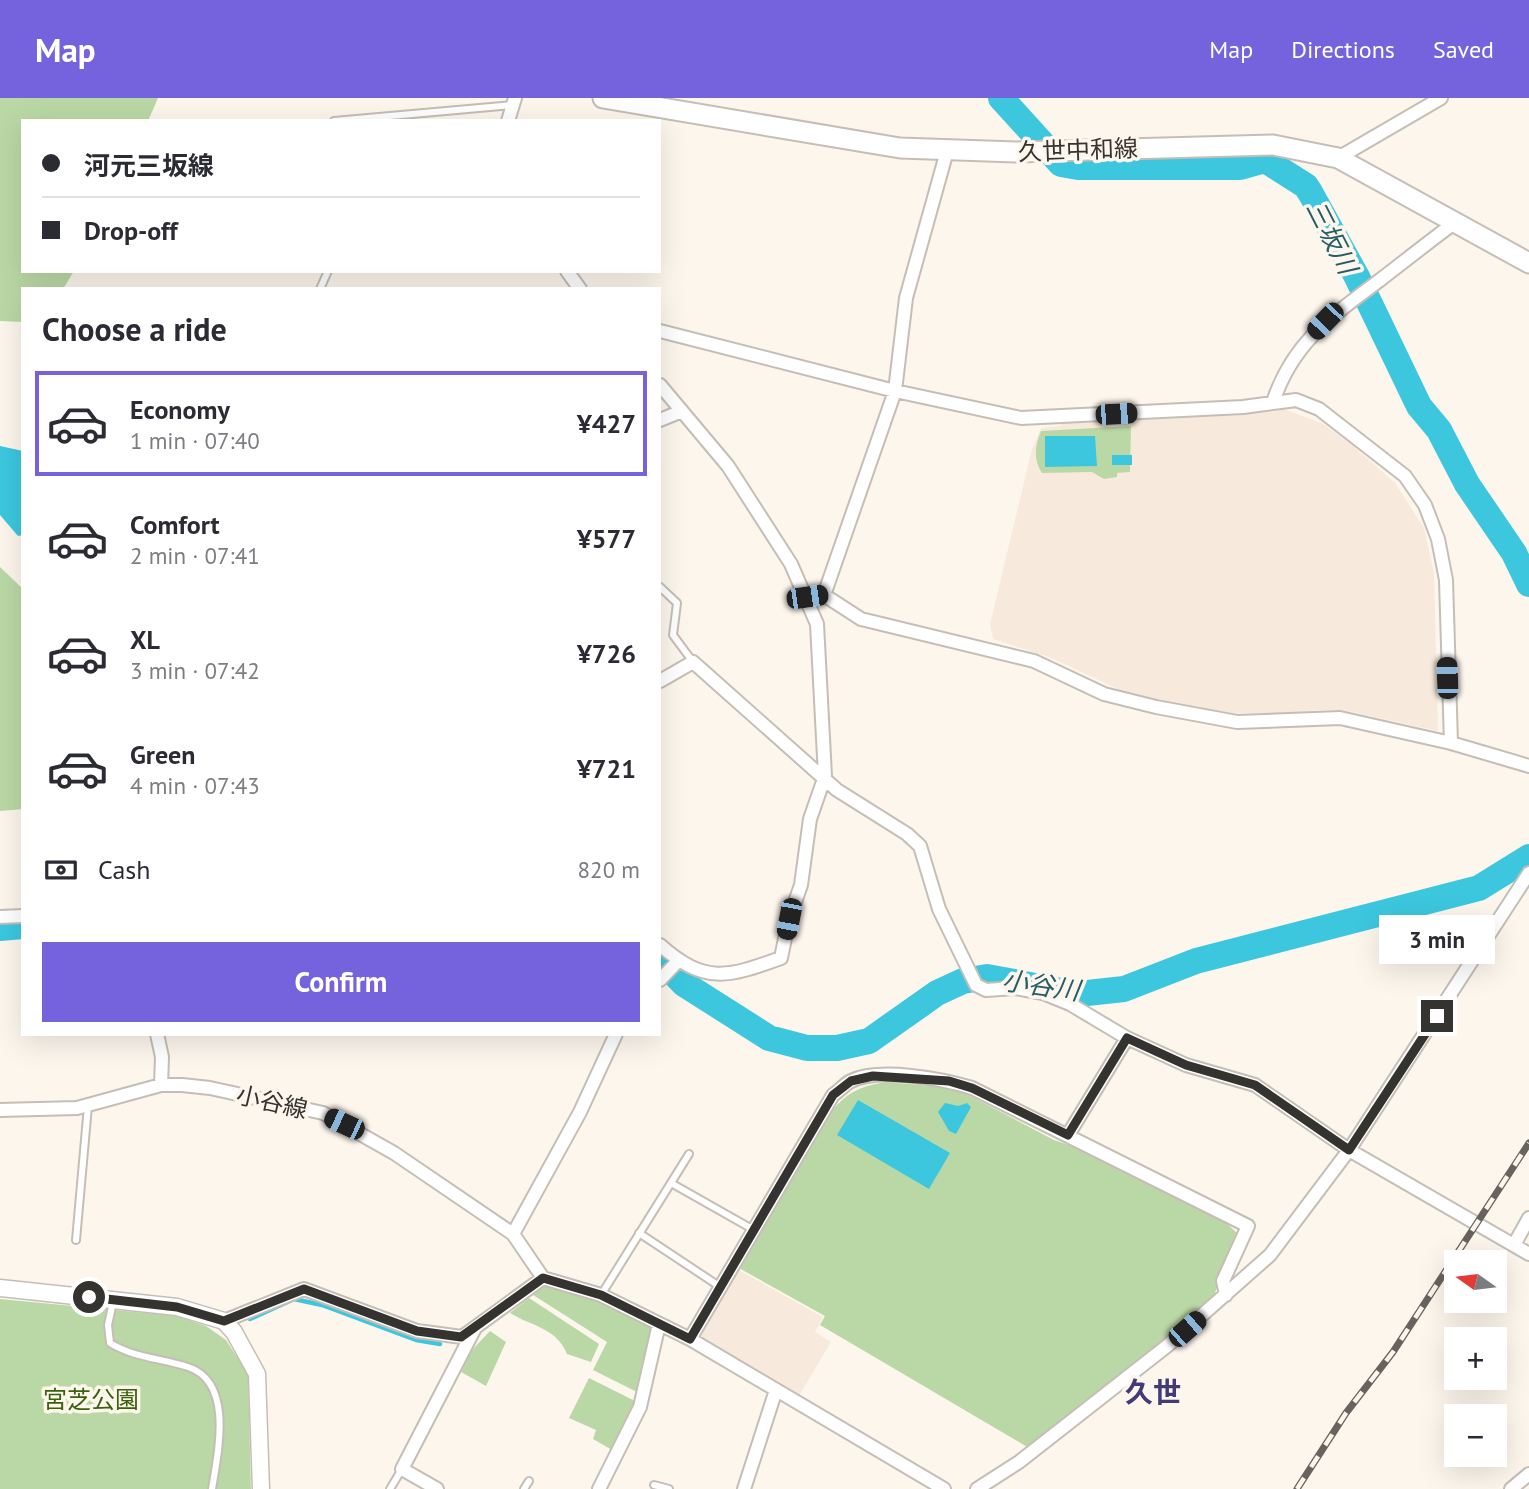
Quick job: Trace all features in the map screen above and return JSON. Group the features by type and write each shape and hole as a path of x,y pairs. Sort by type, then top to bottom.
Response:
{"main road":[{"name":"久世中和線","path":"603,98 850,140 947,151 1273,145 1338,158 1457,221 1529,263"}],"street":[{"path":"1338,158 1441,98"},
{"path":"509,119 514,101"},
{"path":"824,595 895,391 906,298 947,151"},
{"path":"1273,402 1280,381 1303,344 1325,321 1457,221"},
{"path":"661,331 895,391 1021,418 1243,407 1296,400 1319,409 1405,476 1425,505 1438,539 1446,580 1444,621 1451,743"},
{"path":"661,386 729,466 792,564 807,597 817,624 825,776 810,820 801,885 789,919 781,958 727,976 708,975 678,961 661,946"},
{"path":"661,420 682,411"},
{"path":"807,597 824,595 861,619 1034,660 1104,694 1156,707 1237,722 1340,718 1451,743 1529,766"},
{"path":"661,680 693,662 825,776 837,790 907,834 920,846 939,909 976,985 986,990 1015,988 1043,993 1070,1004 1127,1038 1186,1065 1255,1085 1349,1150 1529,1254"},
{"path":"977,1489 1020,1462 1167,1346 1270,1255 1349,1150 1529,873"},
{"path":"0,918 21,916"},
{"path":"661,979 678,961"},
{"path":"158,1036 162,1057 161,1085"},
{"path":"615,1036 580,1112 513,1234 543,1278 601,1295 690,1339 944,1489"},
{"path":"1068,1135 1127,1038"},
{"path":"690,1339 833,1095 851,1081 873,1076 949,1081 972,1088 1248,1226 1223,1281 1226,1295"},
{"name":"小谷線","path":"0,1110 88,1105 161,1085 210,1088 323,1114 404,1159 513,1234"},
{"path":"1514,1243 1529,1218"},
{"path":"224,1321 304,1289 417,1331 461,1337 543,1278"},
{"path":"0,1288 177,1307 224,1321 234,1332 257,1374 261,1489"},
{"path":"599,1489 640,1407 659,1324"},
{"path":"437,1489 402,1469 475,1327"},
{"path":"744,1489 776,1390"},
{"path":"1511,1489 1529,1474"}],"lane":[{"path":"352,119 514,101"},
{"path":"661,588 677,603 673,635 693,662"},
{"path":"76,1240 88,1105"},
{"path":"601,1295 689,1154"},
{"path":"671,1183 754,1230"},
{"path":"639,1233 719,1286"},
{"path":"113,1300 108,1325 110,1343 127,1353 191,1367 211,1382 218,1398 217,1458 212,1489"},
{"path":"390,1489 402,1469"},
{"path":"524,1489 528,1481"},
{"path":"654,1485 669,1489"}],"shaded area":[{"path":"1283,409 1322,423 1351,444 1395,483 1424,528 1434,573 1438,731 1343,710 1313,710 1312,714 1239,713 1230,716 1214,713 1131,695 1049,657 993,639 990,624 1032,449 1041,428 1060,426 1062,423 1274,412"},
{"path":"737,1269 823,1317 815,1332 831,1342 797,1399 701,1341 698,1334"}],"green space":[{"path":"0,98 158,98 149,119 21,119 21,273 73,273 64,287 21,287 21,322 0,321"},
{"path":"1131,426 1130,472 1117,473 1117,477 1104,479 1092,472 1042,473 1039,468 1036,452 1041,431"},
{"path":"0,567 21,587 21,809 0,811"},
{"path":"887,1082 955,1088 1054,1140 1081,1149 1223,1220 1237,1233 1212,1301 1058,1429 1029,1448 820,1325 825,1316 737,1267 824,1120 851,1094"},
{"path":"547,1284 606,1302 652,1327 639,1393 593,1370 607,1342 530,1293"},
{"path":"529,1298 599,1344 591,1362 567,1354 557,1338 510,1313"},
{"name":"宮芝公園","path":"0,1299 177,1316 206,1326 226,1340 248,1374 251,1489 0,1489"},
{"path":"490,1331 506,1342 486,1386 461,1372 472,1350"},
{"path":"589,1378 637,1402 614,1451 593,1439 596,1430 569,1418"}],"water":[{"path":"1045,436 1095,436 1097,466 1045,467"},
{"path":"0,446 21,451 21,535 18,536 0,515"},
{"path":"1112,455 1132,455 1132,465 1112,465"},
{"path":"858,1100 950,1153 929,1189 837,1135"},
{"path":"945,1103 958,1106 967,1103 971,1107 956,1134 949,1131 938,1112"}],"waterway":[{"name":"三坂川","path":"1001,98 1061,164 1078,167 1240,167 1265,160 1306,186 1357,277 1419,406 1439,430 1467,484 1514,553 1529,584"},
{"name":"小谷川","path":"661,960 684,984 769,1038 807,1048 837,1048 869,1041 937,993 963,981 987,977 1078,994 1124,989 1196,961 1479,888 1529,857"},
{"name":"小谷川","path":"0,928 21,926"},
{"path":"250,1319 294,1299 322,1305 416,1340 440,1344"}],"railway":[{"path":"1297,1489 1346,1413 1393,1352 1529,1143"}],"district":[{"name":"久世","path":"1153,1391"}],"route":[{"path":"89,1297 177,1307 224,1321 304,1289 417,1331 461,1337 543,1278 601,1295 690,1339 833,1095 851,1081 873,1076 949,1081 972,1088 1068,1135 1127,1038 1186,1065 1255,1085 1297,1111 1349,1150 1437,1016"}]}
